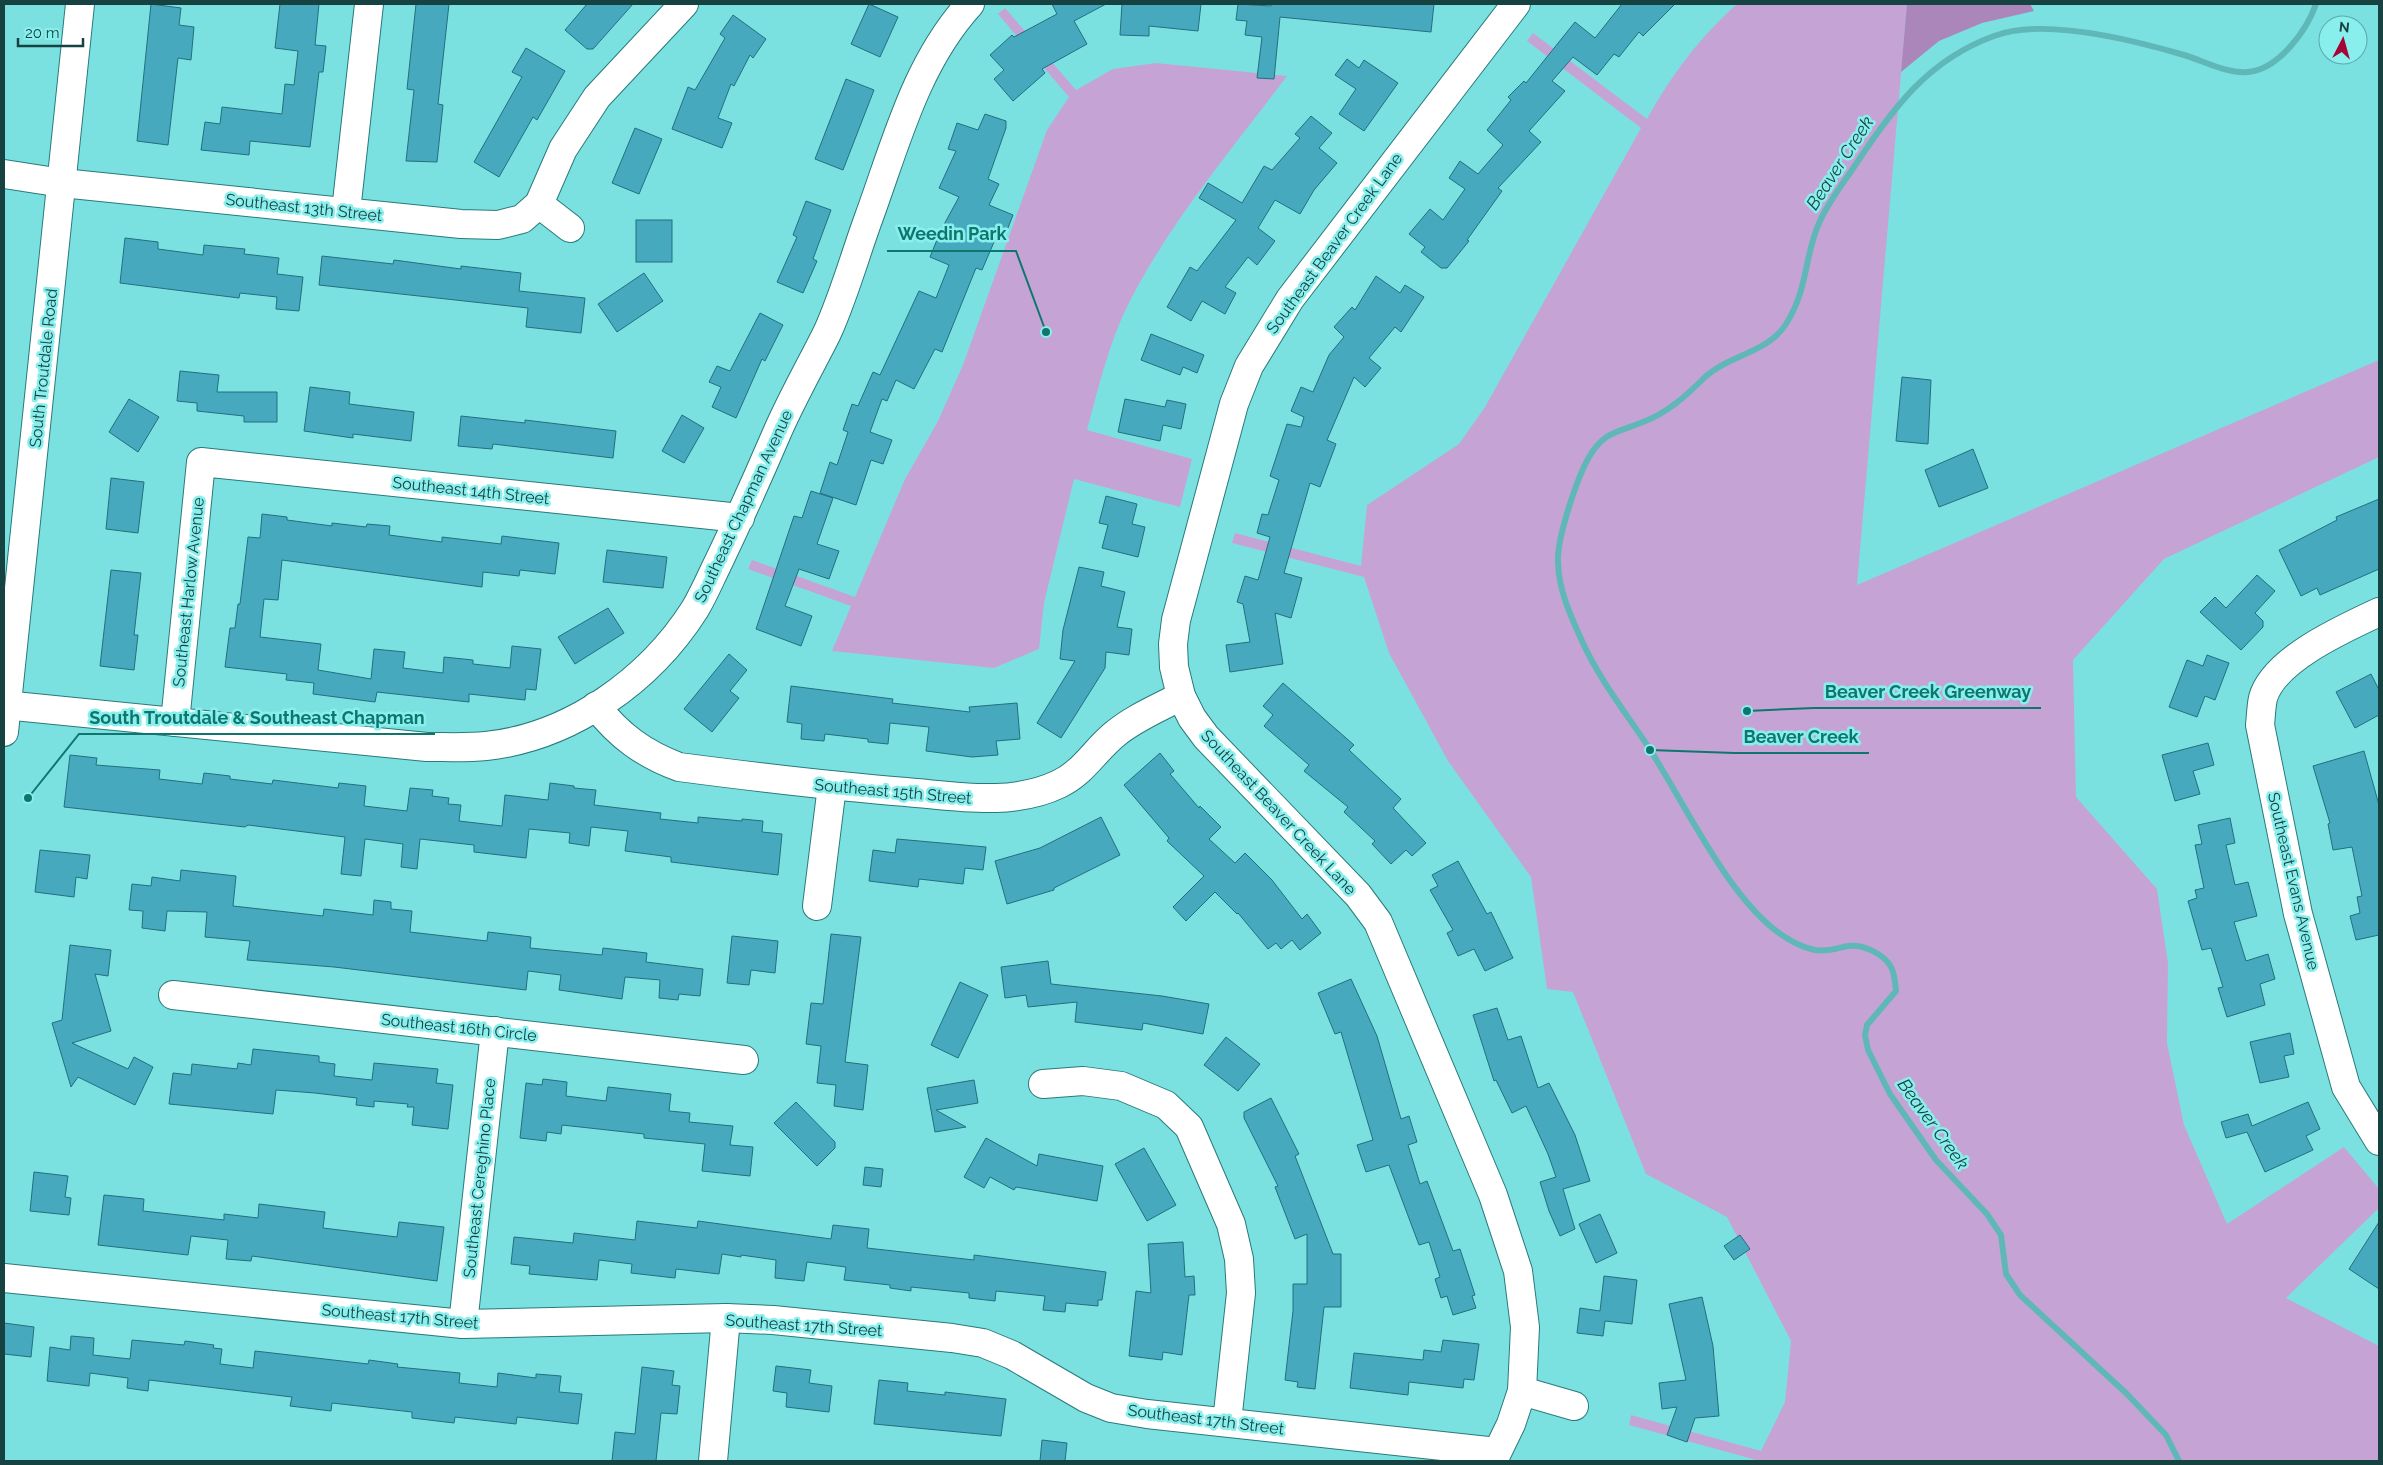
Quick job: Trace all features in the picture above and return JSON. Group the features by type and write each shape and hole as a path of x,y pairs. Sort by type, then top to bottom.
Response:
{"street":[{"name":"South Troutdale Road","path":"5,714 80,4"},
{"path":"346,211 369,4"},
{"path":"570,228 539,204 563,149 593,103 618,74 678,13 684,4"},
{"name":"Southeast Chapman Avenue","path":"5,714 175,722 427,748 487,746 539,734 596,706 636,677 656,659 695,609 740,518 789,405 828,331 898,132 922,76 956,19 970,4"},
{"name":"Southeast Beaver Creek Lane","path":"1495,1456 1511,1424 1522,1391 1525,1327 1518,1271 1493,1195 1378,922 1358,894 1206,738 1181,696 1174,667 1173,644 1176,620 1234,404 1249,366 1290,299 1516,4"},
{"name":"Southeast 13th Street","path":"4,174 62,183 461,224 498,225 522,219 539,204"},
{"name":"Southeast 14th Street","path":"201,462 740,518"},
{"name":"Southeast Harlow Avenue","path":"175,722 201,462"},
{"name":"Southeast Evans Avenue","path":"2379,612 2326,637 2280,671 2263,697 2260,725 2298,914 2346,1087 2379,1141"},
{"name":"Southeast 15th Street","path":"596,706 612,726 630,743 656,758 679,767 832,786 978,799 1006,798 1033,793 1059,784 1082,770 1116,733 1181,696"},
{"path":"817,906 832,786"},
{"name":"Southeast 16th Circle","path":"173,995 744,1060"},
{"name":"Southeast Cereghino Place","path":"463,1324 495,1031"},
{"path":"1043,1084 1083,1081 1121,1086 1166,1105 1189,1128 1231,1224 1239,1259 1241,1293 1227,1422"},
{"name":"Southeast 17th Street","path":"4,1278 463,1324 726,1318 772,1320 952,1338 983,1343 1012,1355 1078,1394 1111,1408 1495,1456"},
{"path":"713,1461 726,1318"},
{"path":"1522,1391 1574,1406"}],"shaded area":[{"path":"1737,4 1907,4 1857,585 2379,360 2379,457 2164,559 2073,660 2076,797 2157,889 2168,963 2167,1043 2184,1125 2227,1224 2344,1147 2379,1189 2379,1208 2286,1298 2379,1346 2379,1461 1760,1461 1629,1425 1631,1415 1761,1451 1785,1402 1791,1341 1727,1217 1646,1174 1573,992 1547,989 1531,877 1448,761 1389,653 1364,577 1232,543 1235,533 1361,566 1367,505 1459,444 1485,407 1641,128 1527,41 1533,33 1647,119 1687,57 1710,30"},
{"path":"1907,4 2030,4 2034,11 1982,23 1939,41 1901,72"},
{"path":"1005,8 1076,90 1113,69 1156,63 1287,76 1185,211 1132,297 1117,329 1087,430 1192,459 1180,507 1074,479 1044,603 1039,649 994,668 832,651 851,606 748,569 752,560 855,597 905,479 937,423 963,365 1047,130 1069,97 998,14"}],"building":[{"path":"151,4 181,8 179,25 194,27 191,60 178,58 168,145 137,141"},
{"path":"280,4 319,4 315,45 326,46 323,72 319,72 310,147 250,141 249,155 201,150 205,122 220,124 222,107 282,114 285,84 294,85 298,51 275,48"},
{"path":"416,4 449,4 438,104 443,105 437,162 406,161 414,90 407,89"},
{"path":"587,4 633,4 593,49 587,49 565,30"},
{"path":"869,4 898,17 880,57 851,44"},
{"path":"1052,4 1106,4 1074,21 1087,44 1042,69 1045,73 1013,101 994,79 1004,70 990,55 1012,35 1014,37 1057,14"},
{"path":"1122,4 1201,4 1198,31 1149,26 1149,36 1120,35"},
{"path":"1238,4 1271,6 1271,4 1434,4 1431,32 1280,17 1274,79 1257,78 1262,37 1245,35 1247,21 1236,20"},
{"path":"1622,4 1675,4 1643,36 1639,32 1619,57 1614,54 1597,75 1573,57 1552,81 1565,91 1529,131 1541,142 1498,188 1502,191 1467,240 1469,241 1447,268 1441,268 1421,252 1425,247 1409,234 1430,209 1443,220 1465,189 1449,178 1460,161 1478,174 1503,145 1487,130 1511,100 1508,97 1524,81 1526,83 1575,22 1595,38"},
{"path":"733,15 766,39 753,58 750,55 734,86 731,84 718,118 732,123 722,148 672,129 688,87 695,90 725,38 720,34"},
{"path":"526,48 565,71 537,120 533,117 499,177 474,162 522,77 512,72"},
{"path":"1347,59 1359,68 1364,60 1398,83 1364,131 1339,114 1356,89 1335,75"},
{"path":"846,79 874,90 843,170 815,159"},
{"path":"985,114 1006,121 1006,128 988,179 999,184 989,205 1013,215 1004,238 997,235 982,270 976,268 942,352 935,349 914,389 896,380 887,401 882,399 870,432 892,440 883,464 871,460 856,505 820,493 830,462 837,465 848,432 843,430 852,404 858,406 873,372 880,375 919,291 936,298 949,265 930,257 941,230 959,197 939,188 956,151 948,149 957,123 978,130"},
{"path":"1311,116 1332,133 1319,148 1337,163 1314,190 1300,214 1275,200 1258,228 1275,241 1257,265 1248,257 1225,287 1236,293 1225,314 1202,301 1191,321 1167,307 1190,267 1197,271 1236,220 1199,198 1208,183 1242,203 1264,166 1272,170 1300,138 1295,134"},
{"path":"635,128 662,139 639,194 612,183"},
{"path":"806,201 831,210 813,259 817,261 803,293 777,282 797,237 793,235"},
{"path":"636,220 672,220 672,262 636,262"},
{"path":"125,238 158,242 158,249 203,255 204,245 245,249 244,254 279,258 277,274 303,277 299,311 276,309 277,297 240,293 239,298 120,283"},
{"path":"322,256 393,264 394,260 461,269 461,266 521,273 519,291 585,298 581,333 526,327 528,308 319,285"},
{"path":"644,273 663,301 617,332 598,304"},
{"path":"1376,276 1400,293 1405,285 1424,297 1401,332 1395,327 1369,358 1381,368 1365,387 1354,377 1327,440 1336,444 1320,487 1310,483 1284,573 1302,578 1291,618 1275,613 1283,664 1230,672 1226,645 1250,642 1243,604 1237,602 1245,576 1258,580 1270,537 1257,533 1262,514 1268,515 1279,480 1270,476 1287,424 1301,427 1304,417 1291,411 1301,387 1313,392 1329,355 1344,337 1334,327 1352,307 1355,310"},
{"path":"760,313 783,325 765,361 762,359 736,418 712,407 721,387 709,382 717,366 730,371"},
{"path":"1151,334 1204,355 1197,373 1183,367 1180,375 1141,360"},
{"path":"180,371 219,375 217,392 277,392 277,422 244,422 244,416 197,411 197,403 177,401"},
{"path":"1902,377 1931,380 1928,444 1896,441"},
{"path":"310,387 350,392 349,404 414,412 411,441 353,434 353,438 304,431"},
{"path":"129,399 159,417 138,452 109,432"},
{"path":"1125,399 1165,407 1167,400 1186,404 1181,429 1163,425 1160,441 1118,432"},
{"path":"682,415 704,428 684,463 662,451"},
{"path":"461,416 525,423 525,420 616,431 613,458 493,444 492,449 458,446"},
{"path":"1973,449 1988,488 1939,507 1925,470"},
{"path":"111,478 144,482 138,533 106,529"},
{"path":"811,491 833,498 817,544 839,551 829,579 799,569 785,606 812,616 801,646 756,629 794,516 802,518"},
{"path":"1106,496 1137,504 1132,524 1145,527 1138,557 1102,548 1108,525 1099,523"},
{"path":"2379,499 2379,569 2320,595 2317,588 2301,596 2279,550 2337,520 2336,517"},
{"path":"262,514 287,517 287,520 332,526 332,523 366,527 367,524 390,526 389,535 442,542 442,537 501,544 502,536 559,543 555,574 520,570 519,576 483,572 482,587 282,560 278,600 264,599 260,637 321,644 318,670 371,679 374,649 405,652 403,668 443,673 444,657 473,660 473,664 510,668 512,646 541,649 536,690 526,689 525,700 469,694 469,702 377,692 375,702 313,694 314,683 286,680 287,674 225,667 230,628 235,628 238,604 240,604 248,537 260,538"},
{"path":"607,550 667,557 663,588 603,582"},
{"path":"1079,567 1104,572 1101,586 1125,592 1117,627 1132,629 1129,655 1106,652 1105,668 1061,738 1037,723 1075,661 1060,659 1063,630"},
{"path":"111,570 141,573 134,635 138,635 134,670 100,666"},
{"path":"2257,575 2275,591 2255,613 2263,621 2263,627 2241,650 2200,612 2215,597 2226,608"},
{"path":"608,608 624,633 575,664 558,637"},
{"path":"729,654 747,670 730,691 739,698 712,732 684,709"},
{"path":"2207,655 2229,663 2215,700 2205,696 2197,717 2169,707 2187,660 2203,666"},
{"path":"2371,674 2379,690 2379,715 2355,728 2336,692"},
{"path":"1283,683 1354,745 1349,750 1401,799 1393,808 1426,843 1412,856 1406,850 1391,864 1372,844 1375,841 1344,812 1348,807 1304,771 1309,765 1264,726 1273,715 1263,706"},
{"path":"791,686 893,699 892,703 970,712 969,707 1017,703 1020,739 996,741 998,755 972,757 926,751 929,727 890,723 888,744 868,742 868,739 825,734 824,741 801,739 802,724 787,722"},
{"path":"2208,743 2214,765 2193,771 2200,794 2175,801 2162,755"},
{"path":"2364,751 2379,805 2379,935 2356,940 2350,916 2360,913 2357,897 2362,896 2352,847 2333,850 2328,824 2330,823 2313,766"},
{"path":"1160,753 1174,771 1170,774 1199,808 1200,806 1221,827 1209,839 1235,863 1245,853 1272,880 1302,919 1307,914 1321,933 1300,950 1292,940 1281,949 1276,943 1268,949 1238,913 1215,892 1186,921 1173,907 1204,876 1167,841 1169,838 1124,785"},
{"path":"70,755 97,758 96,765 160,770 159,779 202,784 204,773 230,776 230,779 272,784 273,780 338,788 339,783 366,786 364,806 407,811 410,788 433,790 432,796 449,798 448,804 461,805 459,821 502,826 505,795 548,800 550,783 574,786 574,788 596,790 594,805 661,813 660,819 698,823 698,817 763,821 762,832 782,834 778,875 671,862 671,857 625,851 628,831 591,827 589,846 569,843 570,833 529,829 526,858 474,852 474,845 420,839 417,869 401,867 403,844 365,839 361,876 341,874 345,837 248,825 245,827 64,807"},
{"path":"1101,817 1120,855 1054,888 1054,890 1007,904 995,861 1040,848"},
{"path":"2230,818 2235,843 2226,845 2235,885 2248,882 2257,916 2234,922 2246,961 2268,954 2275,979 2260,984 2265,1005 2227,1017 2218,988 2223,987 2211,948 2202,950 2188,901 2197,898 2195,890 2204,888 2195,845 2202,844 2198,825"},
{"path":"897,839 986,847 983,870 965,868 963,884 919,879 918,887 869,881 873,850 895,853"},
{"path":"40,850 90,855 87,879 76,877 74,897 35,892"},
{"path":"1458,861 1487,914 1491,912 1513,958 1485,971 1474,949 1458,956 1447,933 1453,930 1430,890 1438,886 1432,875"},
{"path":"181,870 236,876 233,906 323,916 324,909 373,915 374,900 391,902 391,909 412,911 410,932 487,941 488,932 531,937 530,948 602,955 603,948 647,953 646,962 703,969 700,996 679,994 678,1000 659,998 660,980 625,977 622,999 559,990 561,975 528,971 526,990 334,967 247,960 250,941 205,937 207,912 167,911 165,931 142,928 143,911 129,910 132,884 151,886 152,877 180,881"},
{"path":"831,934 861,937 845,1062 868,1065 863,1110 834,1106 836,1085 817,1083 821,1046 806,1044 811,1003 823,1004"},
{"path":"732,936 778,941 775,973 751,970 749,985 727,983"},
{"path":"70,945 111,950 108,976 95,974 111,1031 72,1043 128,1069 134,1057 153,1067 135,1105 78,1077 71,1087 52,1023 62,1020"},
{"path":"1048,961 1051,984 1162,996 1209,1004 1203,1034 1143,1023 1142,1030 1075,1022 1077,1002 1028,1007 1026,995 1005,998 1001,967"},
{"path":"1351,979 1377,1036 1401,1119 1409,1116 1417,1142 1408,1145 1420,1184 1427,1181 1453,1251 1460,1249 1475,1295 1472,1296 1476,1308 1453,1315 1447,1296 1441,1298 1435,1279 1440,1277 1429,1242 1419,1245 1389,1165 1366,1172 1357,1145 1373,1140 1341,1032 1335,1034 1318,993"},
{"path":"960,982 988,995 958,1058 931,1045"},
{"path":"1497,1008 1508,1040 1521,1036 1538,1088 1549,1083 1575,1135 1590,1181 1563,1189 1575,1229 1560,1236 1549,1211 1540,1182 1556,1177 1548,1154 1526,1106 1512,1113 1496,1080 1494,1081 1473,1015"},
{"path":"2290,1033 2294,1054 2284,1056 2289,1077 2260,1083 2250,1042"},
{"path":"1226,1037 1260,1064 1238,1091 1204,1065"},
{"path":"253,1049 319,1056 319,1062 335,1064 334,1076 372,1080 374,1063 438,1069 436,1083 453,1085 448,1129 412,1125 414,1107 407,1107 408,1104 374,1101 374,1107 356,1105 357,1098 315,1093 276,1090 273,1114 169,1104 173,1073 191,1075 192,1064 237,1069 238,1063 251,1065"},
{"path":"543,1079 567,1082 566,1096 606,1101 608,1087 671,1094 669,1111 690,1113 689,1122 733,1126 730,1145 753,1147 750,1176 702,1171 705,1144 644,1138 644,1134 562,1125 561,1134 547,1132 546,1141 520,1138 526,1083 542,1085"},
{"path":"974,1080 978,1103 936,1110 966,1127 935,1132 927,1088"},
{"path":"1271,1098 1299,1154 1295,1156 1333,1254 1341,1254 1341,1307 1324,1307 1315,1389 1297,1387 1298,1382 1285,1380 1293,1311 1293,1284 1307,1284 1307,1234 1295,1239 1275,1187 1278,1186 1244,1118 1244,1112"},
{"path":"796,1102 835,1142 835,1148 817,1166 774,1123"},
{"path":"2308,1102 2320,1129 2306,1136 2313,1150 2265,1172 2247,1132 2226,1138 2221,1122 2248,1114 2252,1126"},
{"path":"986,1138 1037,1166 1039,1154 1103,1166 1097,1201 1016,1187 1014,1190 990,1177 984,1188 964,1177"},
{"path":"1144,1148 1176,1205 1147,1221 1115,1164"},
{"path":"865,1167 883,1169 881,1187 863,1185"},
{"path":"34,1172 68,1176 65,1197 71,1198 69,1215 30,1211"},
{"path":"104,1195 144,1199 143,1211 224,1220 224,1214 258,1218 259,1204 325,1212 323,1228 397,1237 399,1222 444,1227 437,1281 252,1256 251,1261 226,1259 228,1240 191,1236 188,1255 98,1245"},
{"path":"1600,1214 1617,1253 1596,1263 1579,1224"},
{"path":"637,1221 697,1228 698,1221 831,1239 833,1225 869,1229 867,1248 974,1260 974,1255 1106,1272 1102,1300 1098,1300 1098,1306 1066,1303 1065,1312 1043,1310 1045,1296 996,1291 995,1301 969,1298 969,1293 911,1287 911,1291 890,1288 890,1285 844,1280 846,1267 807,1262 804,1281 775,1278 776,1260 741,1255 741,1257 722,1254 719,1274 676,1269 675,1278 631,1273 632,1264 599,1260 597,1280 529,1274 530,1266 511,1264 514,1237 573,1243 574,1233 635,1240"},
{"path":"2379,1222 2379,1289 2349,1269"},
{"path":"1740,1235 1750,1249 1734,1260 1724,1246"},
{"path":"1183,1242 1185,1277 1194,1276 1195,1295 1189,1295 1182,1355 1163,1352 1162,1360 1129,1356 1136,1291 1151,1293 1148,1244"},
{"path":"1604,1276 1637,1280 1632,1324 1605,1321 1603,1336 1577,1333 1580,1308 1600,1311"},
{"path":"1702,1297 1713,1346 1719,1416 1695,1418 1687,1442 1667,1435 1677,1407 1662,1409 1659,1383 1686,1380 1669,1304"},
{"path":"4,1323 34,1327 31,1357 4,1354"},
{"path":"71,1336 94,1338 93,1355 130,1359 132,1340 184,1345 185,1341 214,1345 213,1348 222,1349 220,1364 253,1368 255,1351 368,1364 369,1360 398,1364 397,1367 460,1373 459,1383 497,1387 498,1373 536,1378 536,1374 561,1376 559,1392 582,1394 578,1424 517,1417 516,1424 455,1417 454,1423 412,1418 412,1412 332,1403 331,1411 290,1406 292,1397 149,1380 148,1391 127,1388 128,1378 90,1373 89,1386 47,1381 50,1347 70,1350"},
{"path":"1443,1340 1479,1344 1474,1380 1464,1379 1463,1388 1409,1382 1408,1395 1350,1388 1354,1353 1423,1360 1424,1350 1441,1352"},
{"path":"776,1366 811,1370 809,1383 832,1386 829,1412 786,1407 787,1393 773,1391"},
{"path":"642,1367 674,1371 672,1385 680,1386 677,1414 661,1413 656,1461 612,1461 615,1432 635,1434"},
{"path":"879,1380 908,1383 907,1391 945,1395 945,1392 1006,1399 1001,1436 874,1424"},
{"path":"1042,1440 1067,1443 1065,1461 1040,1461"}],"waterway":[{"name":"Beaver Creek","path":"2179,1461 2166,1435 2127,1394 2020,1295 2006,1274 2001,1235 1987,1214 1936,1160 1890,1094 1868,1050 1865,1035 1867,1025 1896,991 1895,979 1888,962 1866,948 1848,946 1828,950 1815,950 1800,945 1785,937 1765,922 1746,901 1727,877 1649,748 1589,655 1566,602 1560,582 1558,561 1561,538 1569,508 1584,467 1595,448 1606,437 1660,414 1714,370 1758,348 1778,334 1786,324 1799,297 1815,233 1832,199 1884,123 1899,105 1931,72 1950,58 1994,36 2014,31 2038,29 2063,30 2115,37 2184,55 2224,69 2248,72 2270,64 2281,56 2299,36 2316,4"}],"place":[{"name":"Weedin Park","path":"1046,332"},
{"name":"Beaver Creek Greenway","path":"1747,711"},
{"name":"Beaver Creek","path":"1650,750"},
{"name":"South Troutdale & Southeast Chapman","path":"28,798"}]}
